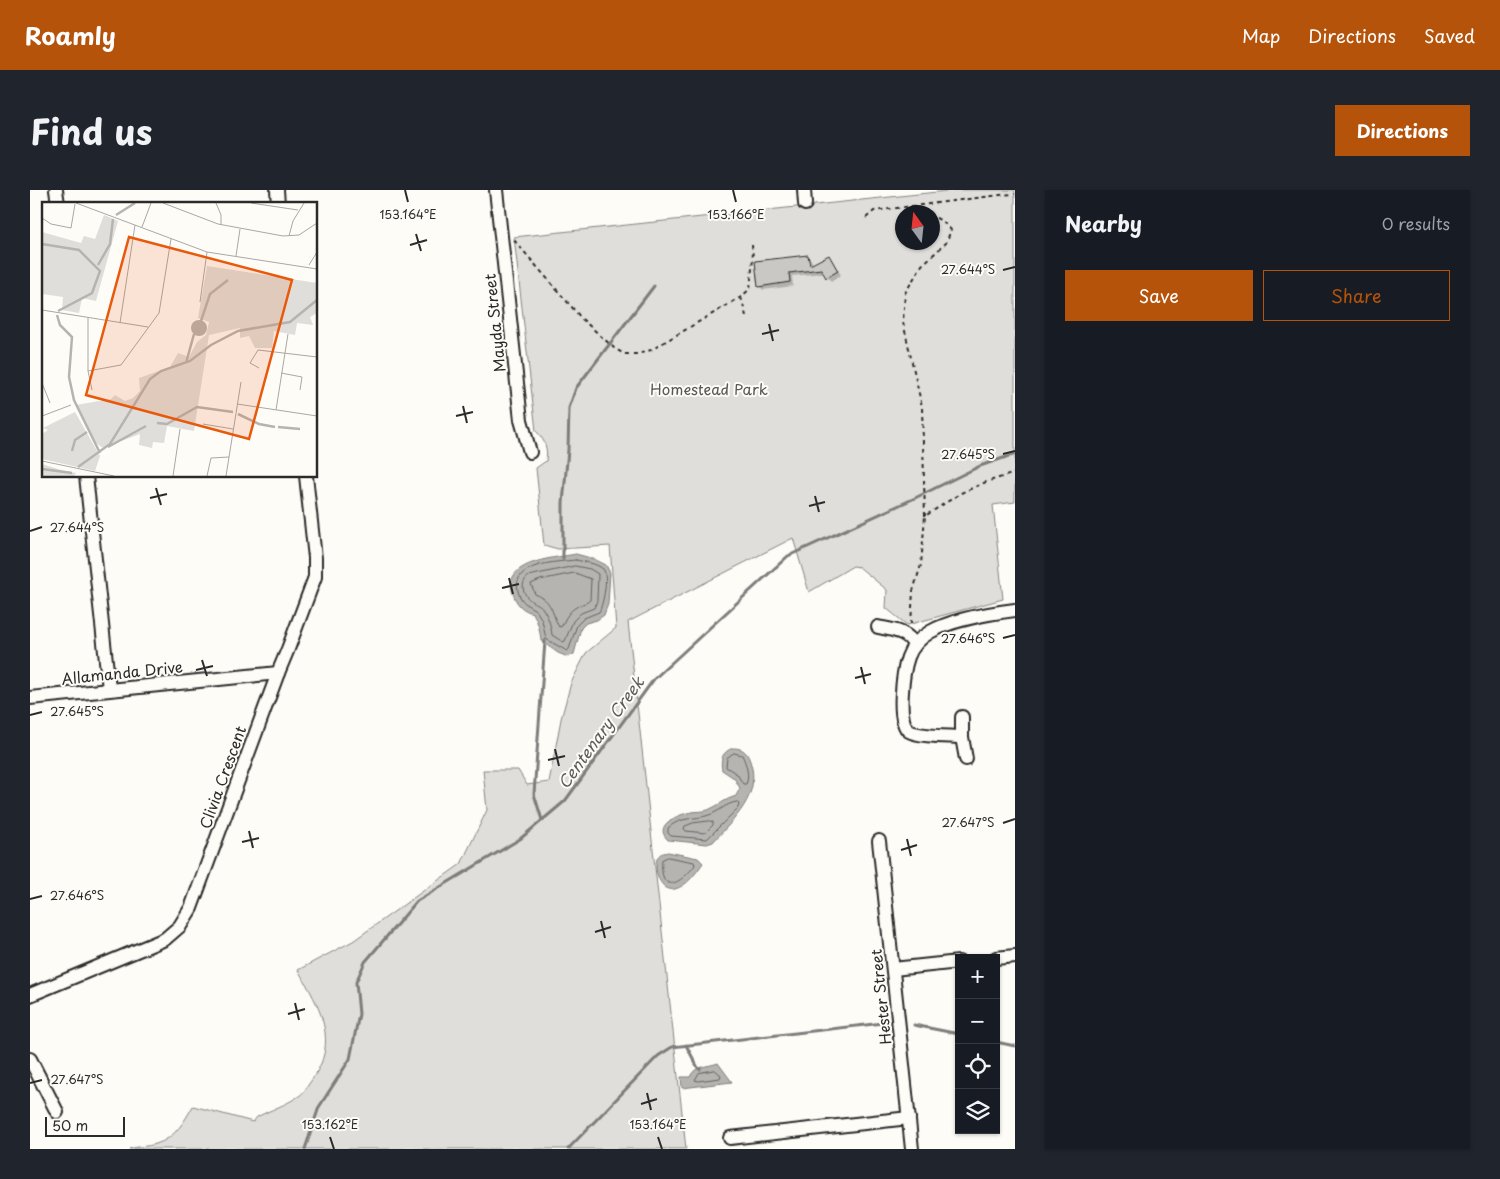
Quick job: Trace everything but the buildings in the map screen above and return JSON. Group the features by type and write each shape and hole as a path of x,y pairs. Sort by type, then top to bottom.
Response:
{"street":[{"name":"Mayda Street","path":"496,190 521,420 530,452"},
{"path":"804,190 805,204"},
{"path":"86,478 109,689"},
{"name":"Clivia Crescent","path":"30,995 144,949 165,939 180,926 194,899 315,577 315,558 306,478"},
{"path":"962,737 916,733 908,730 903,723 904,674 913,642 931,632 954,623 991,613 1015,610"},
{"path":"878,627 900,632 913,642"},
{"name":"Allamanda Drive","path":"30,698 278,673"},
{"path":"962,718 962,737 966,759"},
{"name":"Hester Street","path":"879,841 912,1149"},
{"path":"1000,958 1015,956"},
{"path":"893,969 955,962"},
{"path":"30,1058 56,1112"},
{"path":"730,1138 909,1118"}],"path":[{"path":"920,205 1015,194"},
{"path":"866,218 874,211 895,208"},
{"path":"940,220 951,230 946,243 940,248"},
{"path":"500,227 505,230 582,319 603,339 624,354 638,354 651,350 741,297 750,289 753,258 752,245"},
{"path":"913,642 911,612 913,591 921,565 925,516 922,407 903,322 905,293 922,265 938,250"},
{"path":"741,297 746,316"},
{"path":"925,516 961,493 986,482 1015,473"}],"green space":[{"name":"Homestead Park","path":"956,190 1015,190 1015,502 993,505 1003,599 907,625 886,608 887,590 859,567 853,566 809,592 793,538 628,622 686,1149 129,1149 156,1144 169,1138 174,1134 193,1106 253,1122 257,1117 299,1096 320,1067 325,1038 324,1025 319,1011 298,970 353,941 461,864 487,810 483,770 518,770 527,785 549,782 561,719 571,683 586,653 616,628 610,546 558,549 544,545 536,468 546,461 547,452 544,441 536,431 514,237"}],"water":[{"path":"576,554 594,559 606,565 610,573 608,604 604,615 597,620 586,623 581,628 574,654 568,657 558,653 541,641 533,613 519,605 515,599 511,584 514,575 521,568 531,563"},
{"path":"733,748 746,753 753,773 749,796 744,806 713,842 707,844 668,840 663,830 669,821 687,813 708,810 736,796 740,788 734,778 722,770 721,766 724,754"},
{"path":"668,852 698,858 703,863 687,882 675,889 665,887 657,873 656,861 658,857"},
{"path":"718,1063 732,1082 682,1088 681,1077 690,1077 698,1068"}],"waterway":[{"path":"563,559 563,503 568,450 569,408 576,388 654,286"},
{"name":"Centenary Creek","path":"305,1149 319,1107 350,1059 359,1014 356,982 365,962 417,901 520,839 565,801 654,679 788,556 980,466 1015,454"},
{"path":"542,820 534,794 545,641"},
{"path":"568,1149 658,1056 672,1047 883,1023"},
{"path":"914,1025 955,1033"},
{"path":"1000,1043 1015,1046"},
{"path":"686,1045 700,1069"}]}
